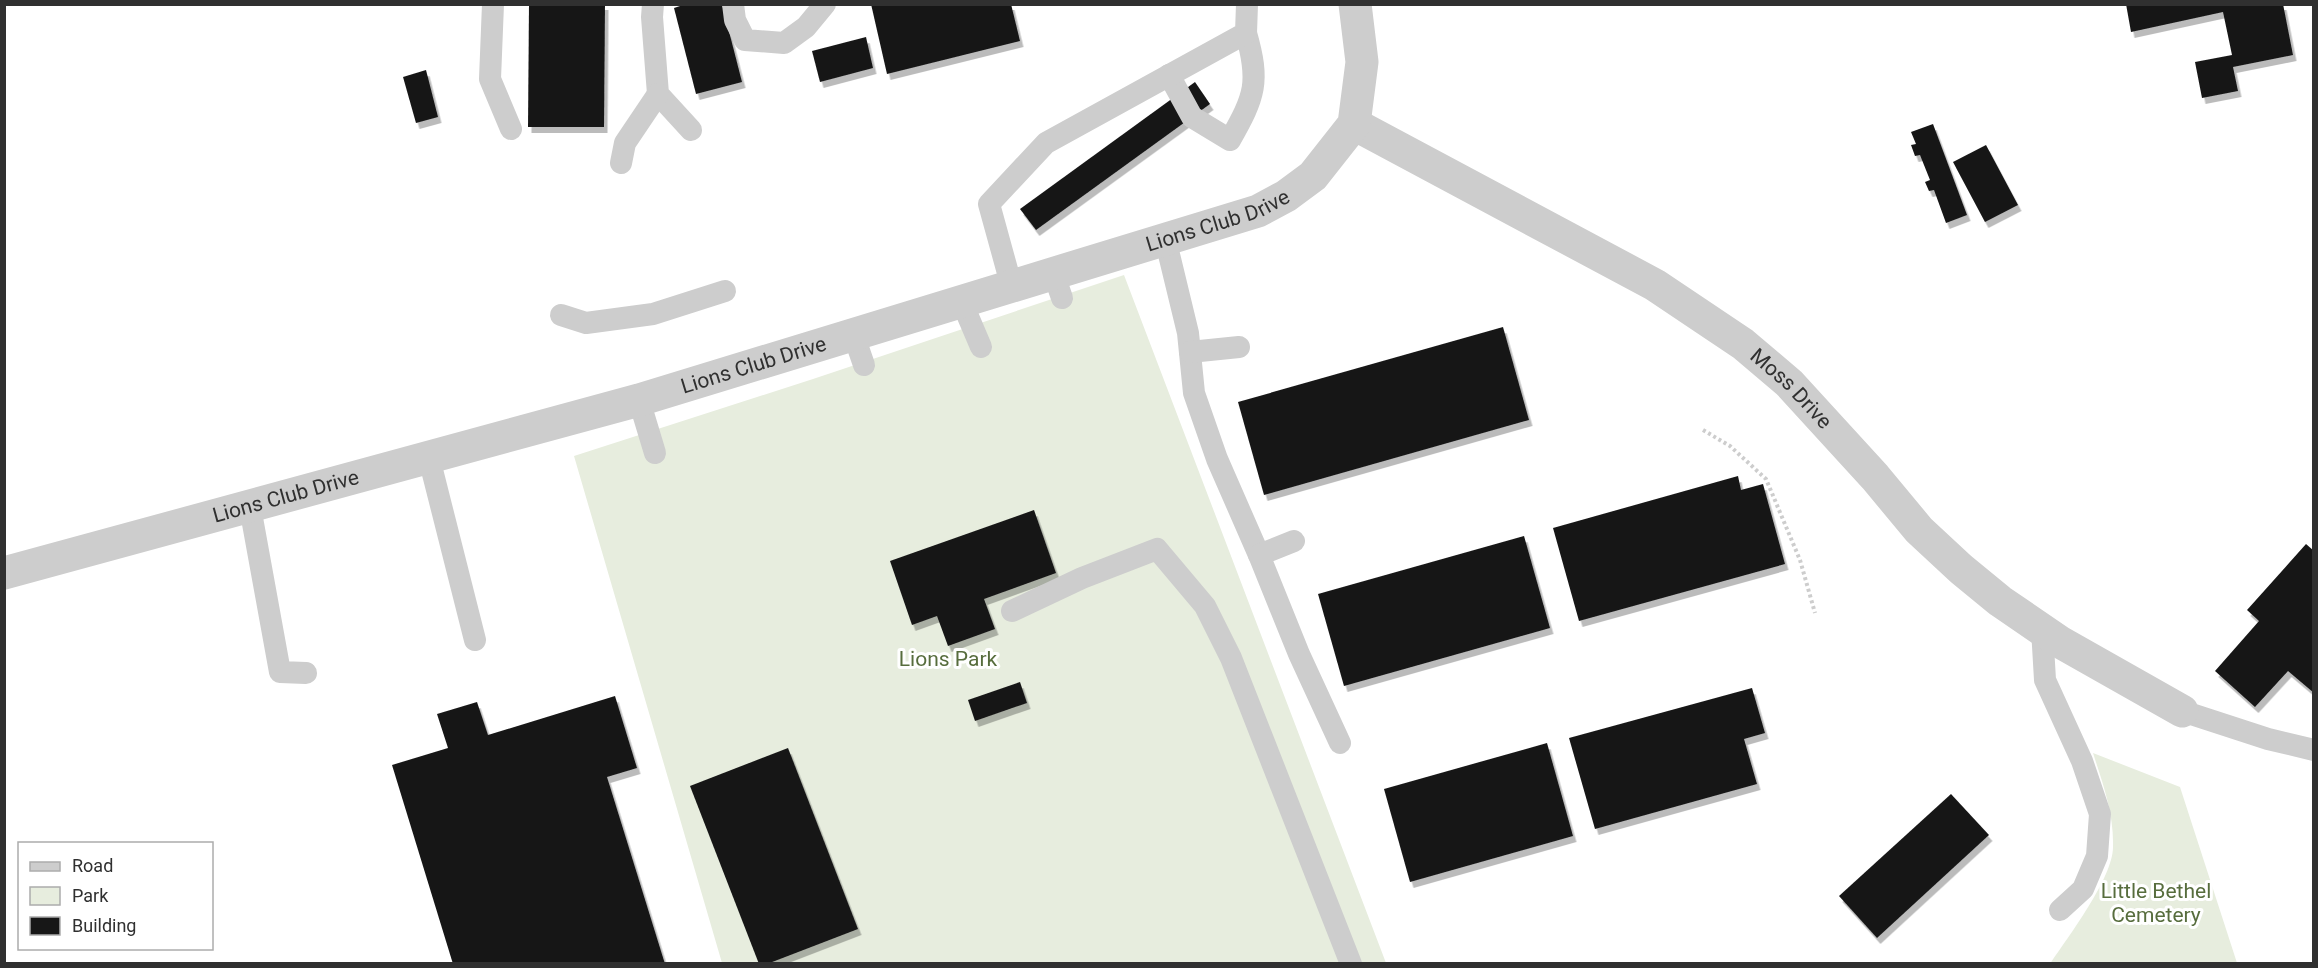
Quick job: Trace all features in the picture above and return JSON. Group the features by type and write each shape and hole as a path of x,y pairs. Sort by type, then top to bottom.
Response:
{"street":[{"path":"1354,4 1362,62 1354,124"},
{"name":"Lions Club Drive","path":"4,573 639,400 1011,284 1057,285 1165,237 1258,211 1286,196 1313,176 1354,124"},
{"name":"Moss Drive","path":"1354,124 1656,285 1743,344 1789,383 1875,477 1919,530 1961,569 2042,630 2182,711"}],"lane":[{"path":"493,4 490,79 511,129"},
{"path":"653,4 658,94 691,130"},
{"path":"733,4 735,20 745,40 784,43 806,27 825,4"},
{"path":"1169,75 1192,117 1230,140 1250,105 1255,65 1246,33 1247,4"},
{"path":"1011,284 989,204 1046,143 1246,33"},
{"path":"621,163 625,143 658,94"},
{"path":"1165,237 1184,316 1194,393 1200,411 1299,654 1340,742"},
{"path":"561,315 586,323 653,314 725,291"},
{"path":"961,300 981,347"},
{"path":"854,333 864,364"},
{"path":"1190,352 1239,347"},
{"path":"639,400 655,453"},
{"path":"429,458 475,640"},
{"path":"250,507 280,672 306,673"},
{"path":"1259,555 1294,541"},
{"path":"1012,611 1082,578 1157,549 1205,606 1227,649 1351,963"},
{"path":"2042,630 2045,680 2082,761 2100,814 2097,856 2083,889 2060,910"},
{"path":"2182,711 2268,739 2313,750"}],"path":[{"path":"1703,430 1730,446 1766,479 1800,560 1815,613"}],"green space":[{"name":"Lions Park","path":"1124,275 1386,963 722,963 574,456"},
{"name":"Little Bethel Cemetery","path":"2093,753 2180,787 2237,963 2050,964 2098,891 2111,860 2113,835 2110,811"}],"building":[{"path":"529,4 605,4 604,127 528,127"},
{"path":"686,4 722,4 742,82 696,94 674,8"},
{"path":"871,4 1011,4 1020,41 887,74"},
{"path":"2126,4 2283,4 2293,55 2233,67 2238,91 2202,98 2195,62 2232,55 2223,12 2131,32"},
{"path":"866,37 873,68 820,82 812,51"},
{"path":"426,70 438,117 416,123 403,77"},
{"path":"1195,82 1210,104 1036,230 1020,209"},
{"path":"1933,124 1967,215 1946,223 1934,190 1929,191 1925,182 1930,180 1920,155 1915,156 1911,145 1916,144 1911,132"},
{"path":"1986,145 2018,205 1985,222 1953,162"},
{"path":"1503,327 1529,420 1264,495 1238,402"},
{"path":"1738,476 1741,490 1763,484 1785,564 1579,621 1553,528"},
{"path":"1034,510 1056,573 984,599 995,629 948,646 937,616 912,625 890,561"},
{"path":"1524,536 1550,628 1344,686 1318,594"},
{"path":"2306,544 2314,551 2314,693 2288,671 2255,707 2215,671 2259,621 2247,610"},
{"path":"1020,682 1027,703 975,721 968,700"},
{"path":"1752,688 1765,733 1744,739 1757,784 1595,829 1569,738"},
{"path":"615,696 637,768 607,777 665,964 453,964 392,765 448,748 437,714 477,702 488,735"},
{"path":"1547,743 1573,836 1410,882 1384,789"},
{"path":"788,748 858,929 767,964 759,964 690,786"},
{"path":"1951,794 1989,835 1877,938 1839,896"}]}
